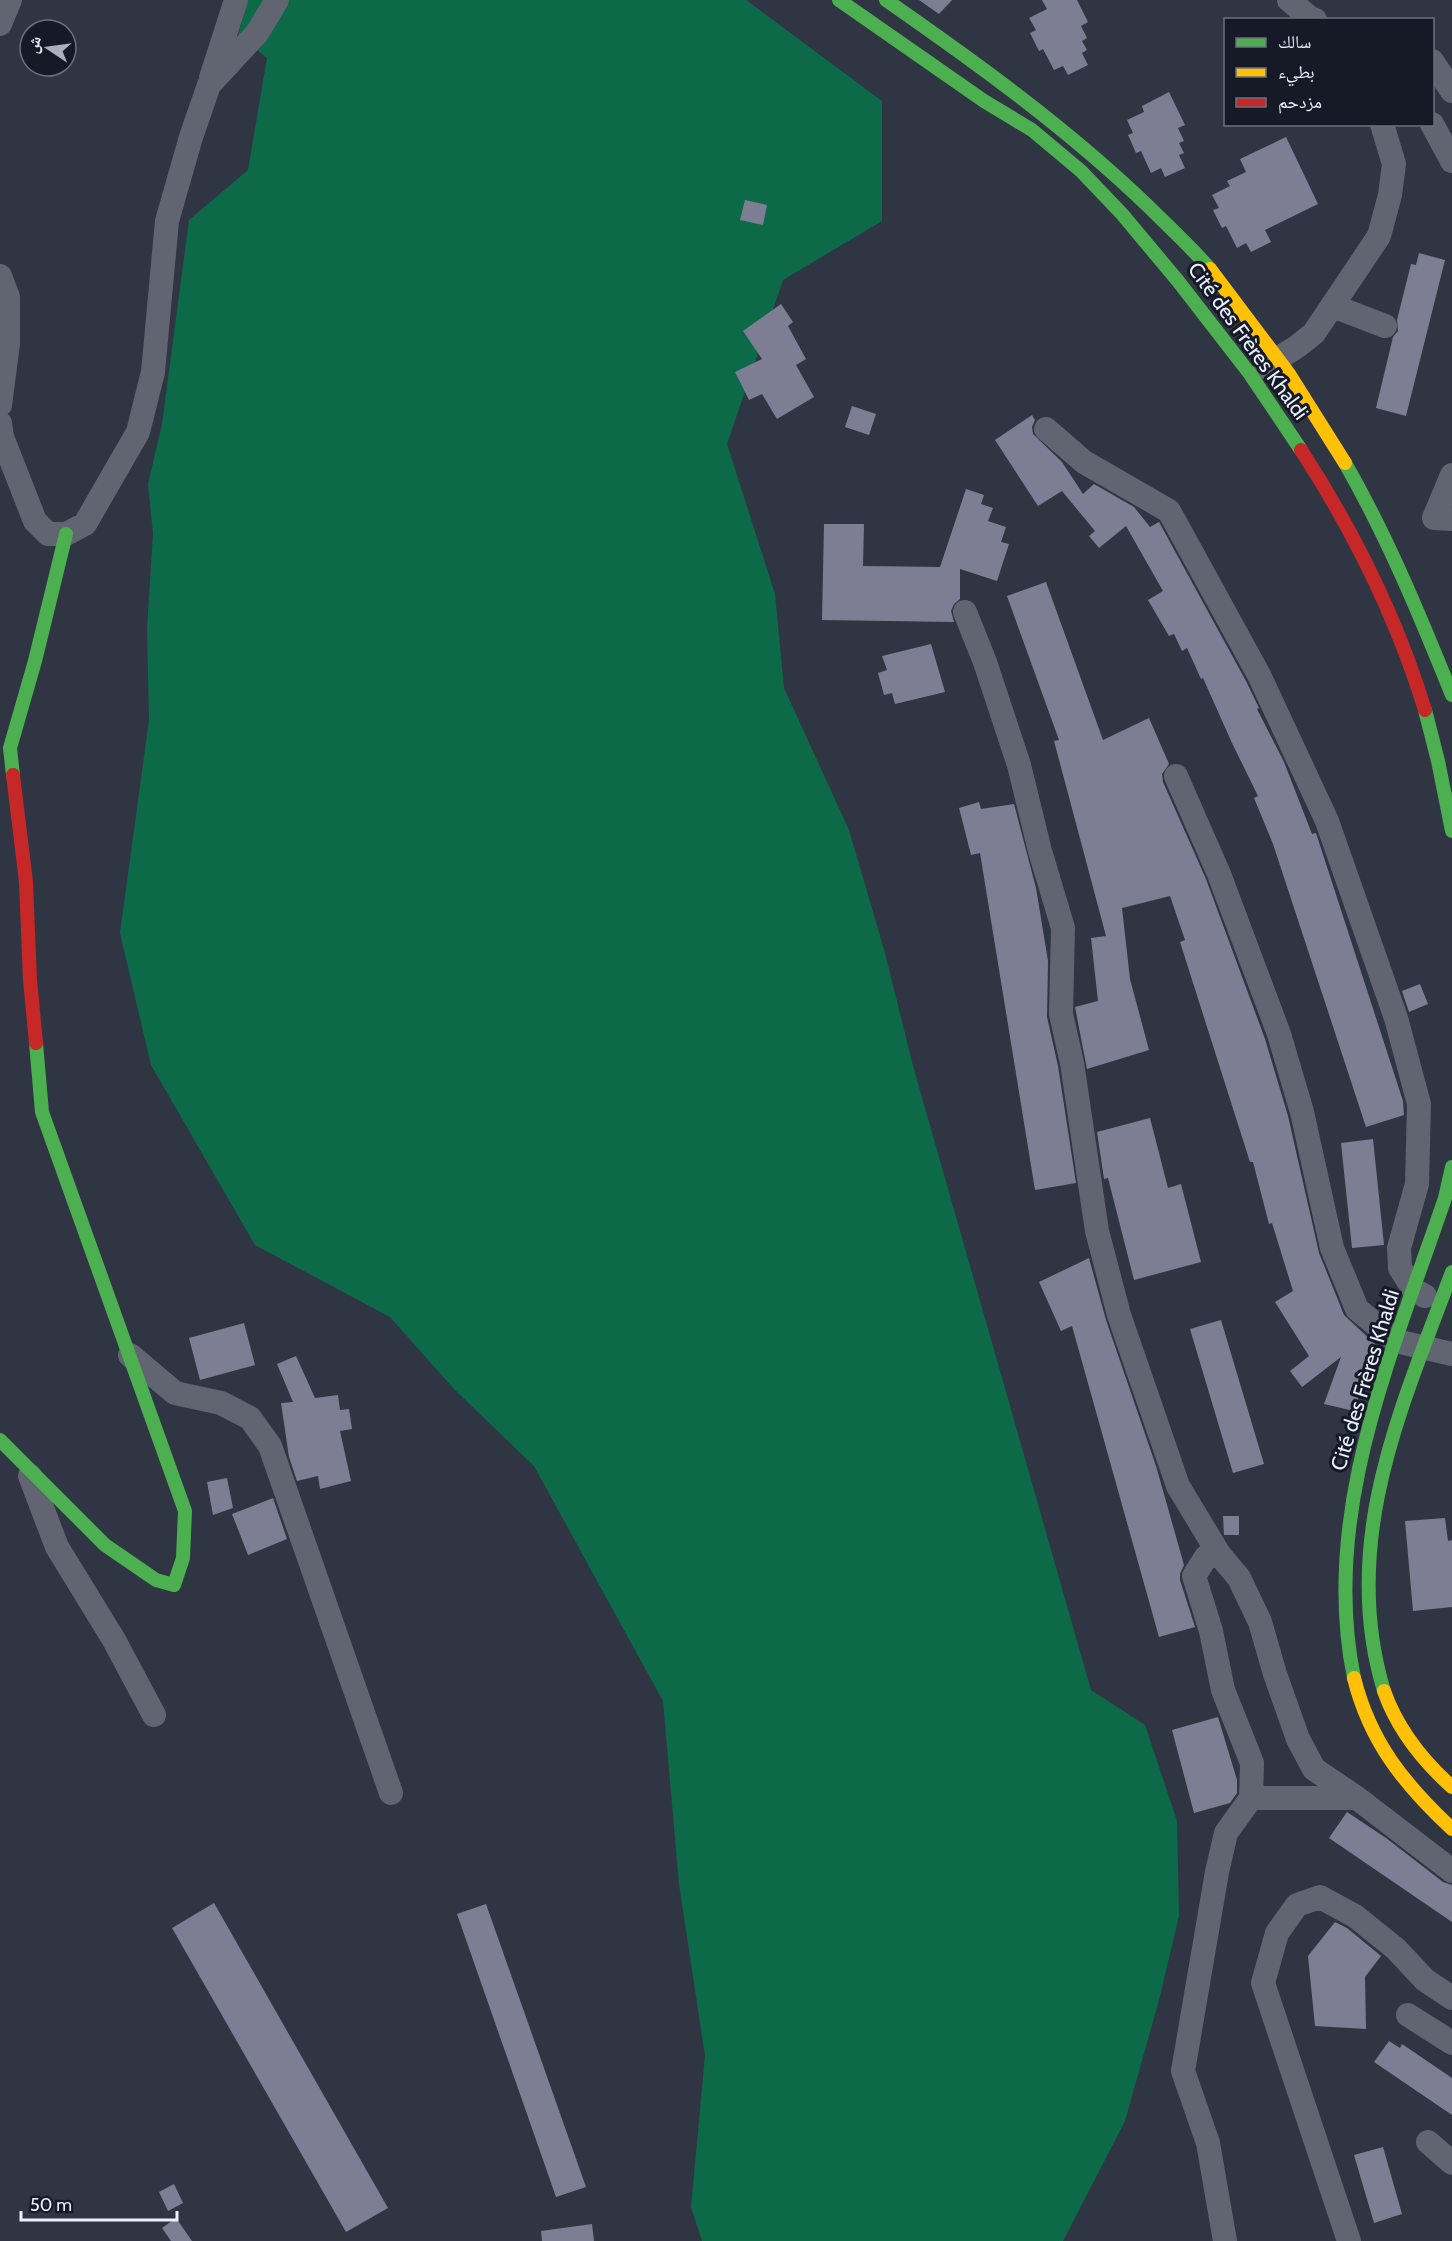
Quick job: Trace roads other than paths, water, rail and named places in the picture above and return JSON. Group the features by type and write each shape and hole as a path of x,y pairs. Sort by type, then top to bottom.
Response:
{"main road":[{"name":"Cité des Frères Khaldi","path":"839,0 986,102 1039,135 1080,171 1128,221 1172,273 1251,376 1298,445 1334,506 1365,564 1398,637 1419,691 1434,741 1452,831"},
{"name":"Cité des Frères Khaldi","path":"886,0 1027,100 1088,150 1141,199 1206,265 1278,359 1326,433 1369,506 1401,571 1452,695"},
{"path":"0,1440 105,1545 156,1580 174,1585 183,1558 185,1512 42,1112 30,980 26,882 10,748 35,661 66,534"},
{"name":"Cité des Frères Khaldi","path":"1452,1167 1445,1198 1371,1415 1358,1464 1344,1563 1345,1622 1353,1672 1361,1702 1378,1742 1408,1784 1452,1829"},
{"name":"Cité des Frères Khaldi","path":"1452,1272 1393,1430 1381,1473 1372,1520 1370,1549 1370,1610 1380,1675 1388,1702 1404,1731 1436,1773 1452,1787"}],"street":[{"path":"0,24 9,0"},
{"path":"0,423 2,437 35,522 48,534 66,534 86,524 138,432 153,372 167,221 190,137 236,0"},
{"path":"209,85 257,33 277,0"},
{"path":"1289,0 1310,18"},
{"path":"1434,64 1452,91"},
{"path":"1251,376 1314,333 1379,236 1390,195 1394,164 1383,126"},
{"path":"1433,126 1452,161"},
{"path":"0,276 8,297 8,344 0,405"},
{"path":"1333,306 1385,326"},
{"path":"1046,429 1084,462 1168,512 1259,675 1327,821 1396,1018 1419,1104 1417,1184 1399,1248 1400,1268 1414,1290 1439,1305"},
{"path":"1452,475 1434,518 1452,519"},
{"path":"965,612 985,662 1019,765 1064,928 1061,1014 1072,1063 1097,1231 1119,1315 1178,1486 1219,1554 1239,1578 1260,1622 1298,1739 1314,1769 1357,1798 1452,1871"},
{"path":"1176,776 1219,874 1279,1034 1302,1112 1332,1248 1357,1309 1396,1341 1452,1354"},
{"path":"1429,1246 1452,1261"},
{"path":"128,1353 175,1393 220,1403 250,1418 270,1446 391,1793"},
{"path":"26,1465 57,1546 114,1640 153,1715"},
{"path":"1219,1554 1206,1557 1194,1576 1211,1631 1223,1690 1252,1763 1251,1798 1226,1833 1217,1872 1183,2071 1208,2143 1225,2241"},
{"path":"1251,1798 1357,1798"},
{"path":"1349,2241 1263,1983 1277,1933 1297,1905 1320,1898 1355,1916 1396,1949 1425,1980 1452,1998"},
{"path":"1408,2015 1452,2043"},
{"path":"1428,2142 1452,2163"}]}
